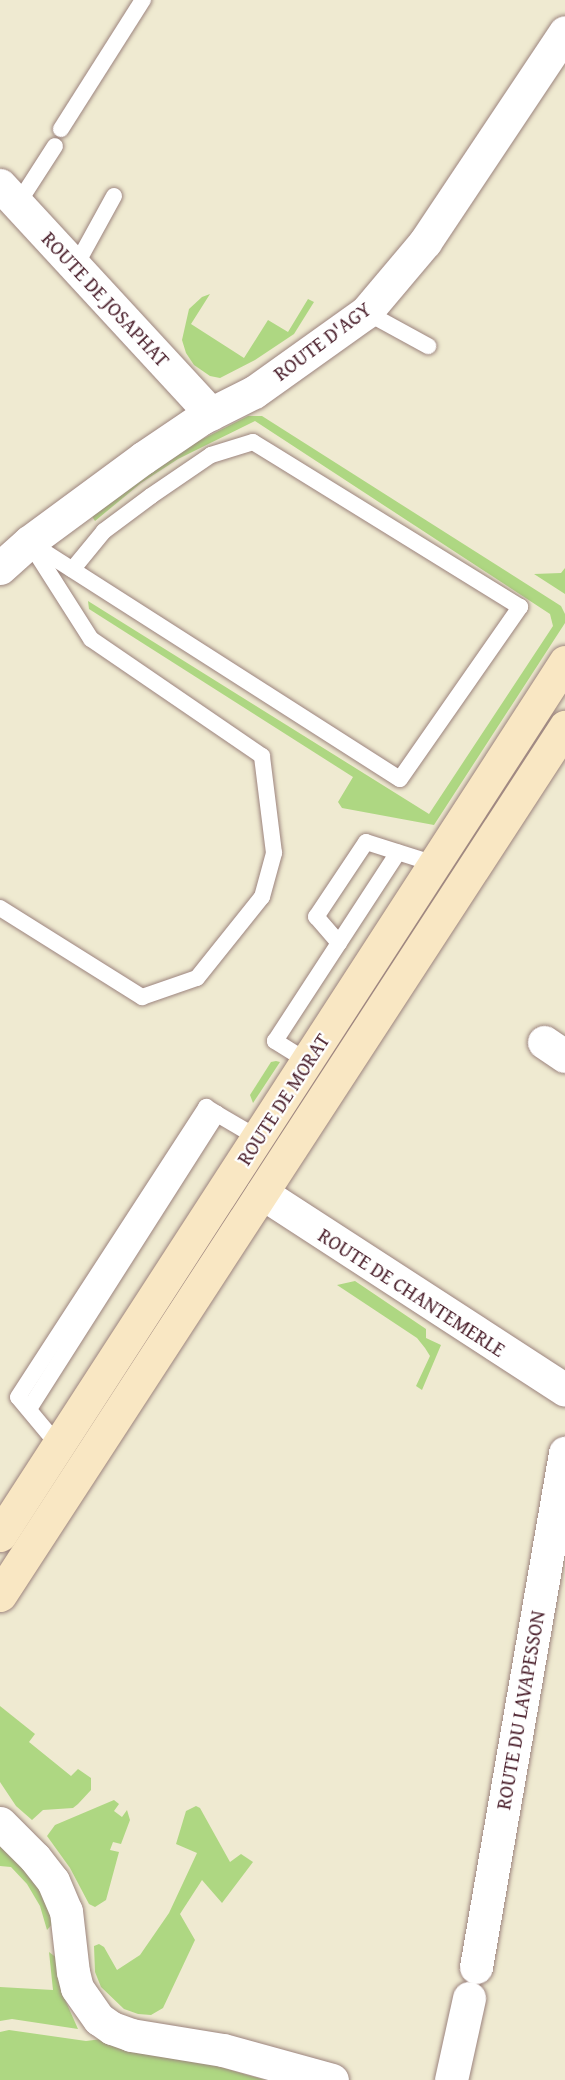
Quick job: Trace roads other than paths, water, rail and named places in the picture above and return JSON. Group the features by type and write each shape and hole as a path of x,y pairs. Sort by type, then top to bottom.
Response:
{"main road":[{"name":"ROUTE DE MORAT","path":"0,1535 565,662"},
{"name":"ROUTE DE MORAT","path":"0,1595 565,727"}],"street":[{"name":"ROUTE D'AGY","path":"0,568 29,542 143,458 211,414 262,386 366,312 425,242 565,32"},
{"name":"ROUTE DE JOSAPHAT","path":"9,195 211,414"},
{"name":"ROUTE DE CHANTEMERLE","path":"262,1193 564,1388"},
{"name":"ROUTE DU LAVAPESSON","path":"451,2080 472,1983 565,1453"},
{"path":"0,1823 35,1858 56,1886 66,1911 77,1988 99,2019 112,2028 131,2035 223,2050 332,2080"}],"lane":[{"path":"61,129 143,0"},
{"path":"9,195 55,146"},
{"path":"75,267 114,196"},
{"path":"366,312 428,346"},
{"path":"29,542 72,570 400,779 520,607 252,442 211,455 152,496 104,531 72,570"},
{"path":"2,913 142,997 197,978 262,897 274,853 262,756 91,639 29,542"},
{"path":"339,943 316,917 366,842 435,864"},
{"path":"307,1061 275,1041 398,852"},
{"path":"58,1445 29,1409 217,1114 258,1138"}]}
